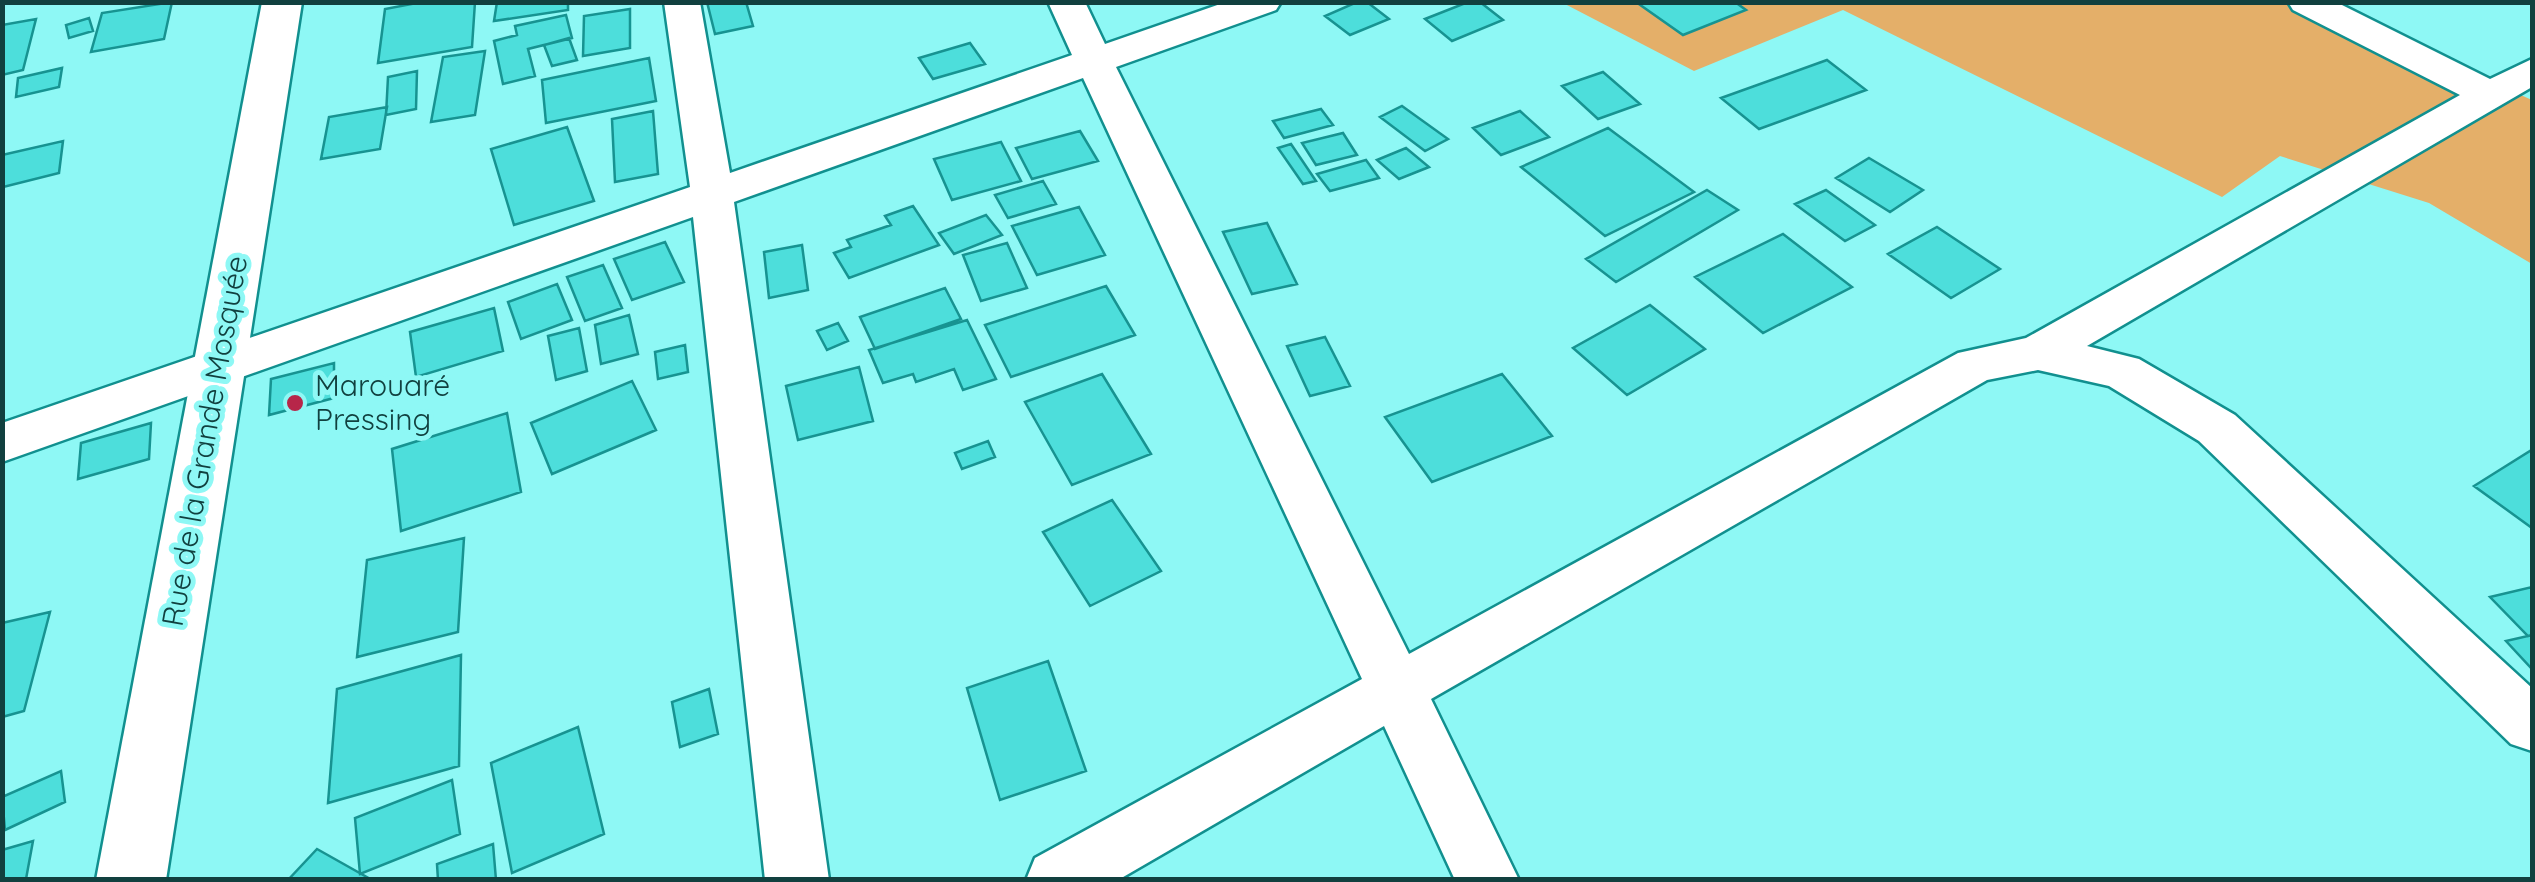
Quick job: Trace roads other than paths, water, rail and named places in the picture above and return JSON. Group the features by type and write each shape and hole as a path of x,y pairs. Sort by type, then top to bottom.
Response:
{"street":[{"name":"Rue de la Grande Mosquée","path":"132,880 216,369 282,2"},
{"path":"682,2 712,195 798,880"},
{"path":"1066,2 1488,880"},
{"path":"2,443 1263,2"},
{"path":"2306,2 2489,94"},
{"path":"1057,880 1975,366 2038,353 2532,71"},
{"path":"2038,353 2122,372 2217,428 2532,726"}],"place":[{"name":"Marouaré Pressing","path":"295,403"}]}
